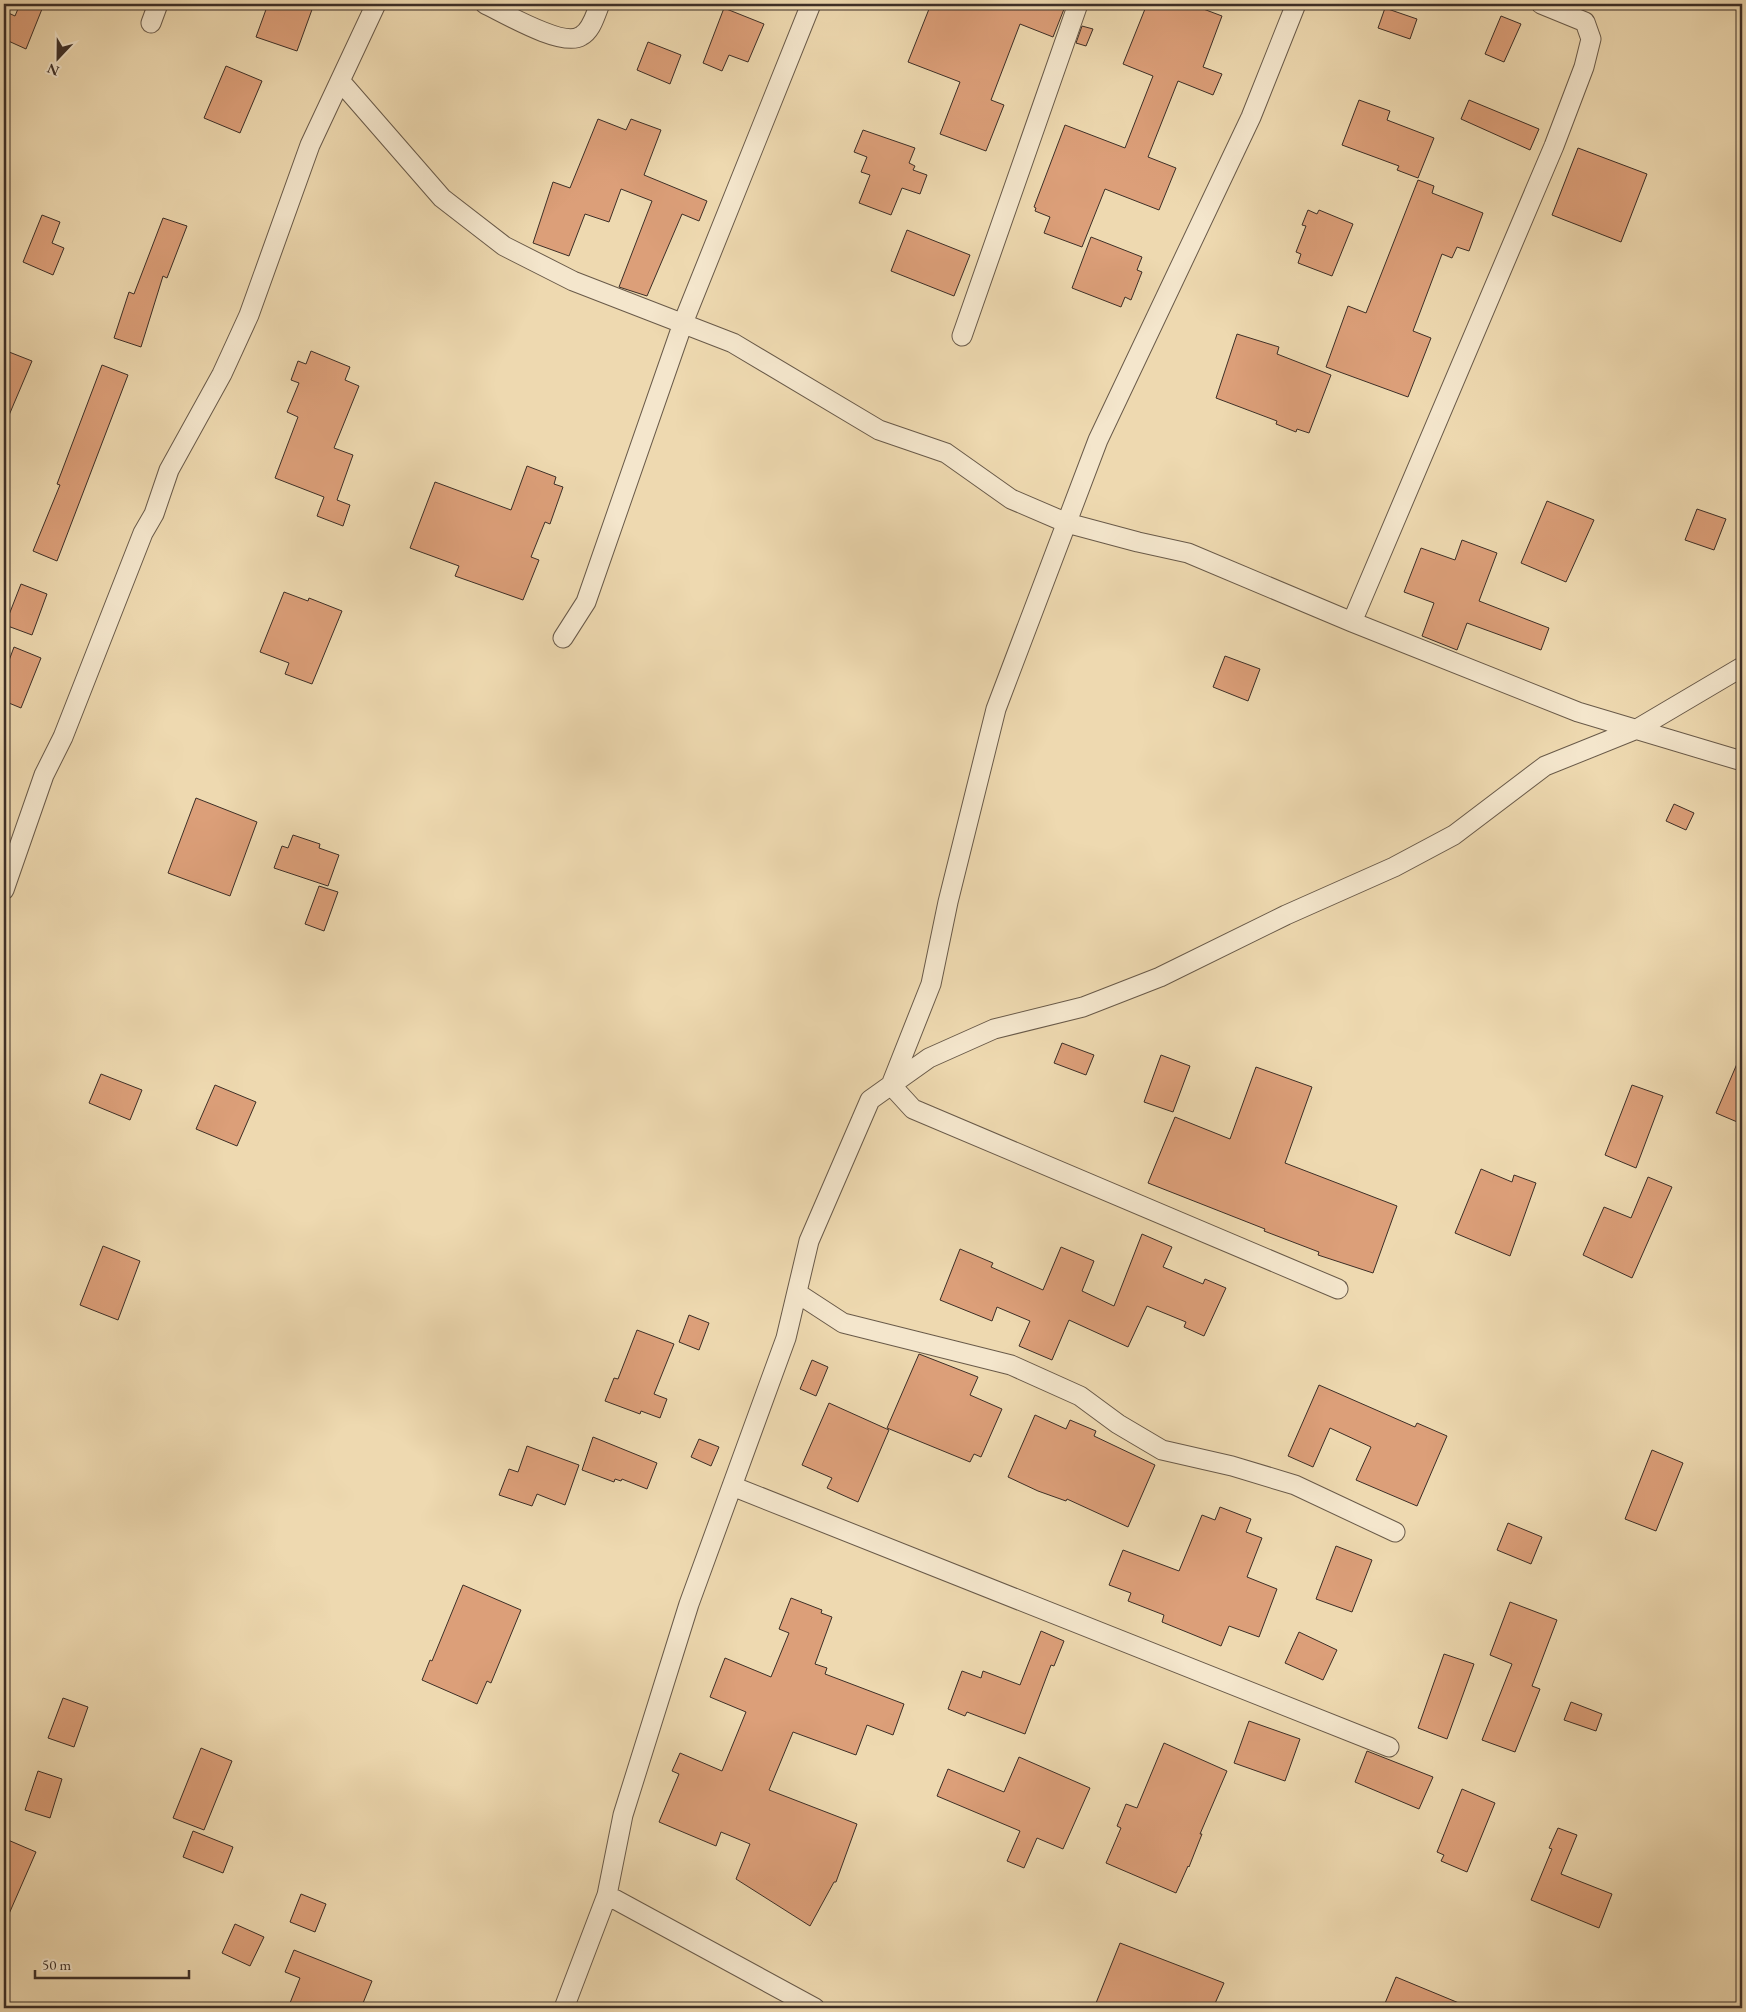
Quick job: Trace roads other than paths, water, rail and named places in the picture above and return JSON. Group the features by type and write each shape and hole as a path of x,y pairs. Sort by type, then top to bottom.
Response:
{"street":[{"path":"150,23 158,4"},
{"path":"4,890 44,775 63,737 143,533 154,514 169,470 222,374 249,315 310,145 376,4"},
{"path":"485,4 557,37 570,40 580,37 590,29 600,4"},
{"path":"564,638 586,602 683,323 811,4"},
{"path":"962,336 1078,4"},
{"path":"891,1085 932,984 948,902 996,709 1098,440 1251,117 1296,4"},
{"path":"1352,622 1554,146 1584,67 1591,39 1585,22 1541,4"},
{"path":"340,82 442,198 504,246 573,281 732,343 810,387 880,430 946,454 1011,499 1066,523 1188,553 1352,622 1578,712 1742,761"},
{"path":"564,2008 606,1895 623,1814 690,1604 786,1338 809,1241 870,1100 929,1058 994,1029 1083,1007 1160,977 1286,915 1394,867 1454,835 1545,766 1637,729 1742,667"},
{"path":"891,1085 913,1109 1338,1289"},
{"path":"797,1293 843,1323 1011,1365 1080,1396 1118,1424 1162,1450 1232,1466 1295,1485 1395,1532"},
{"path":"732,1486 1389,1747"},
{"path":"606,1895 815,2008"}]}
